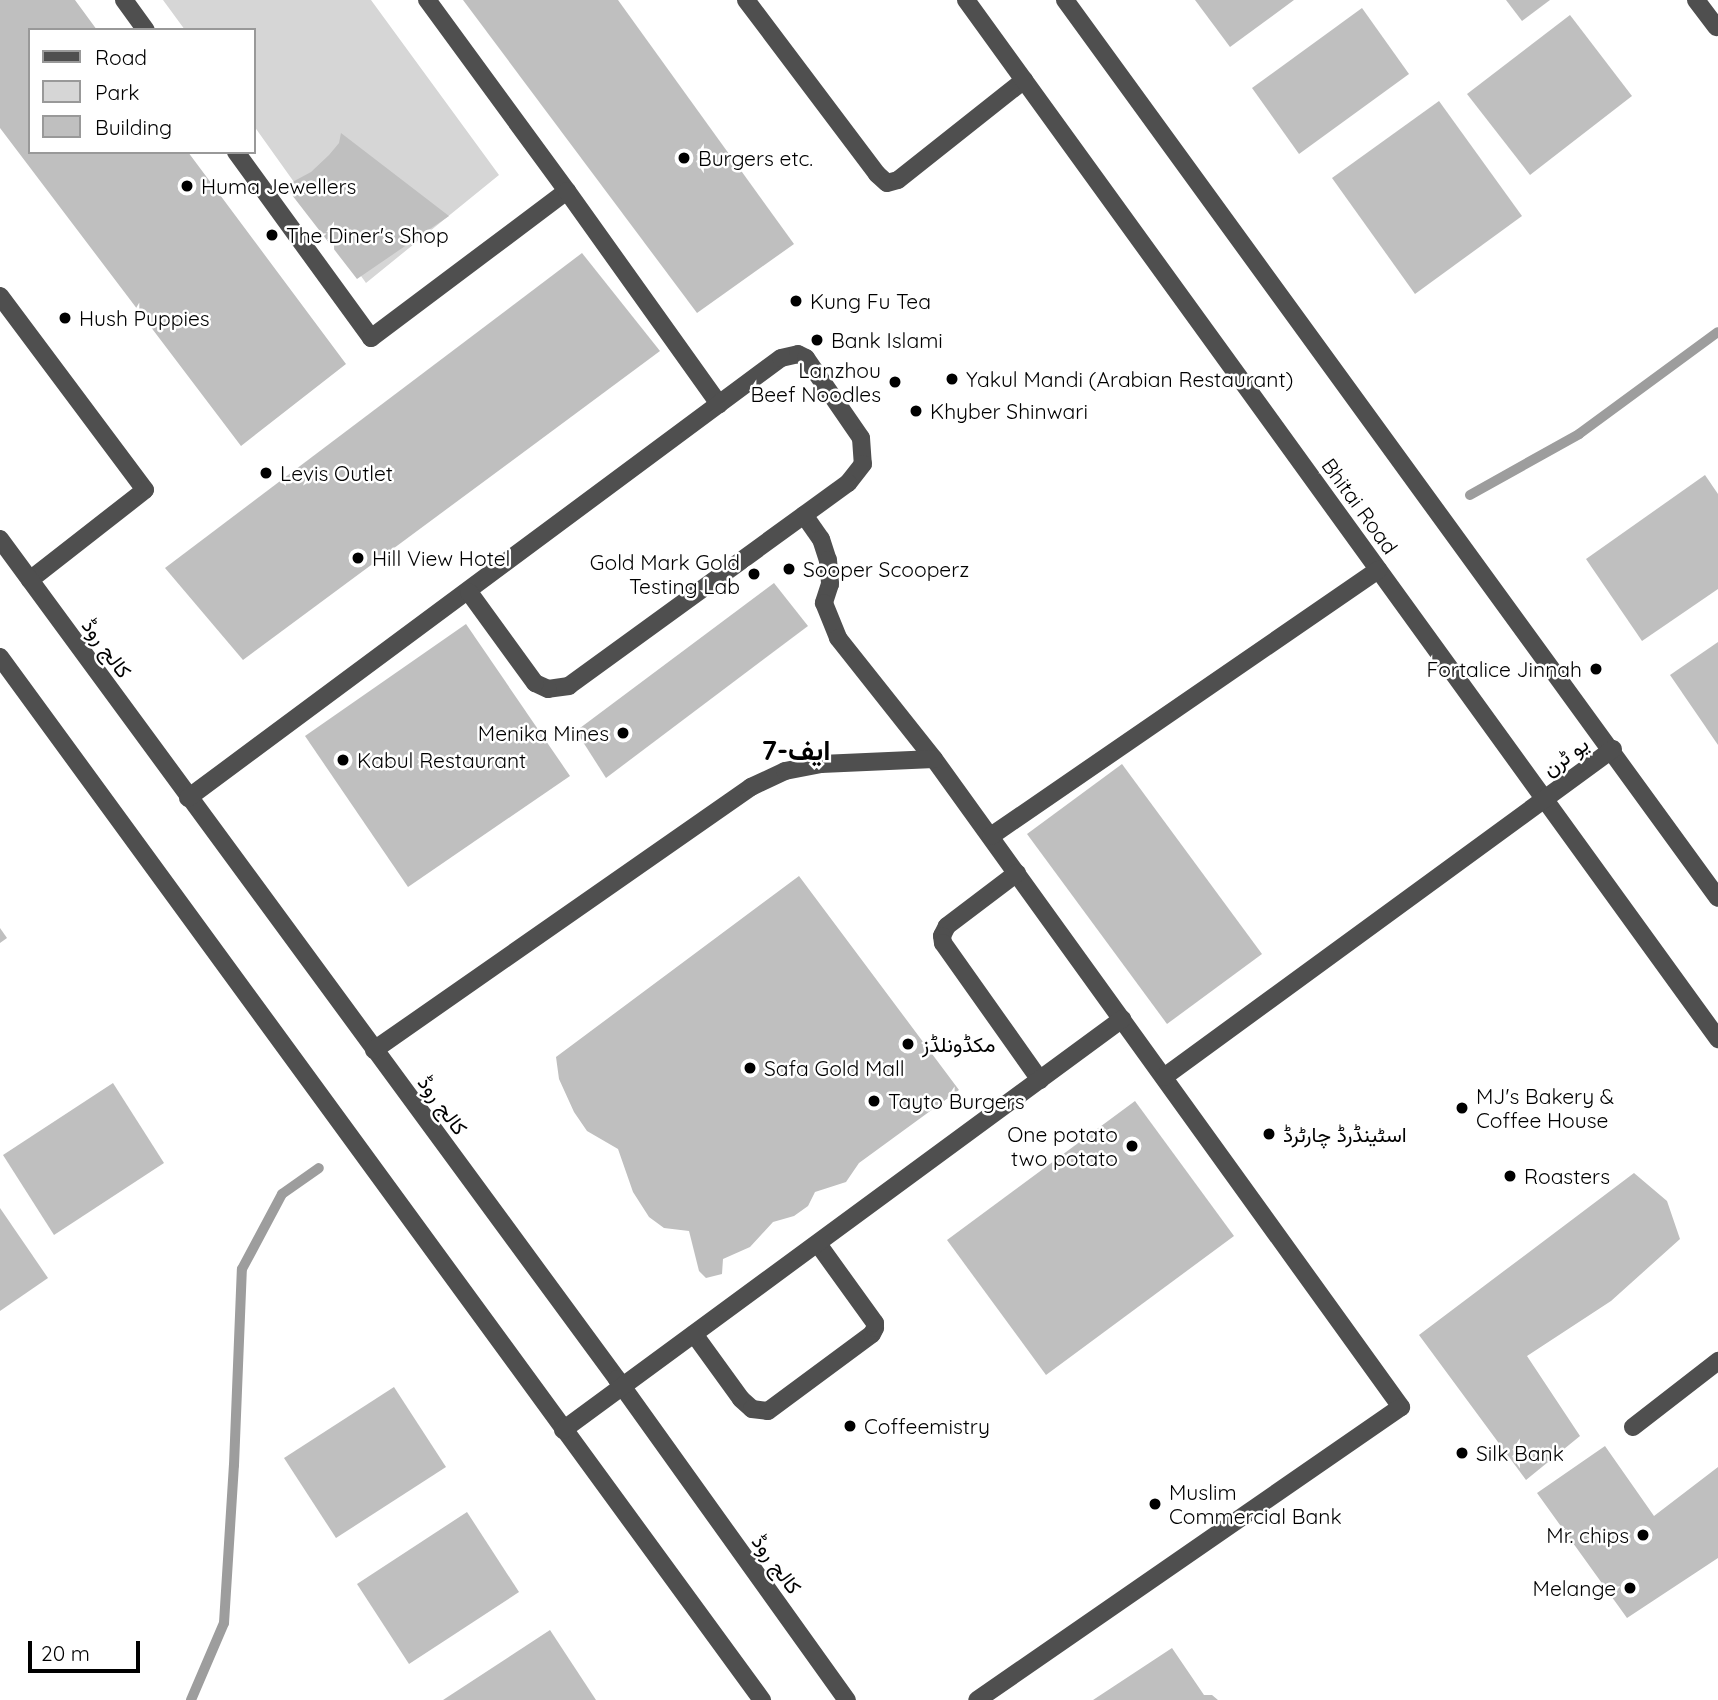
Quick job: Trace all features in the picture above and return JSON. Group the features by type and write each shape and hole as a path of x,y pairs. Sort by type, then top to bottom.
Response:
{"street":[{"path":"124,0 145,28"},
{"path":"427,0 719,404"},
{"path":"746,0 877,174 887,183 898,180 1024,80"},
{"name":"Bhitai Road","path":"966,0 1718,1039"},
{"path":"1065,0 1613,750 1718,898"},
{"path":"1696,0 1716,27"},
{"path":"237,154 371,338 567,191"},
{"path":"0,296 145,490 30,580"},
{"path":"188,798 781,358 798,355 812,364 862,438 864,454 859,472 848,483 569,686 548,690 535,682 469,592"},
{"path":"804,515 821,539 828,560 830,584 824,603 838,638 934,758 1401,1406 977,1700"},
{"name":"کالج روڈ","path":"0,539 622,1387 847,1700"},
{"path":"991,836 1378,570"},
{"path":"0,657 762,1700"},
{"name":"یو ٹرن","path":"1164,1077 1613,750"},
{"path":"374,1050 751,787 785,771 821,764 934,758"},
{"path":"1017,873 947,926 942,936 943,943 1040,1080"},
{"path":"563,1430 1122,1019"},
{"path":"694,1334 741,1399 752,1409 768,1411 872,1334 875,1328 876,1323 818,1244"},
{"path":"1633,1427 1718,1361"}],"green space":[{"path":"163,0 371,0 499,175 366,283 256,129 256,28 184,28"}],"building":[{"path":"0,0 75,0 96,28 28,28 28,154 189,154 346,364 241,446 0,128"},
{"path":"463,0 618,0 794,244 697,313"},
{"path":"1195,0 1294,0 1230,47"},
{"path":"1506,0 1550,0 1522,21"},
{"path":"1362,8 1409,74 1299,154 1252,88"},
{"path":"1570,15 1632,96 1530,175 1467,94"},
{"path":"1439,101 1522,216 1415,294 1332,178"},
{"path":"341,133 449,216 357,279 285,186 311,172 329,155 339,143"},
{"path":"582,253 660,351 243,660 165,568"},
{"path":"1705,475 1718,494 1718,589 1642,641 1586,559"},
{"path":"774,583 808,626 606,778 576,731"},
{"path":"466,624 570,776 408,887 305,736"},
{"path":"1718,642 1718,745 1670,675"},
{"path":"1122,764 1262,954 1167,1024 1027,834"},
{"name":"Safa Gold Mall","path":"799,876 959,1090 859,1163 846,1182 815,1192 808,1206 794,1216 773,1222 750,1247 723,1259 722,1274 706,1278 699,1271 689,1231 664,1228 649,1217 633,1192 618,1149 587,1131 574,1112 559,1079 556,1057"},
{"path":"0,928 7,938 0,943"},
{"path":"113,1083 164,1163 54,1235 3,1155"},
{"path":"1135,1101 1234,1236 1046,1375 947,1240"},
{"path":"1634,1173 1667,1201 1680,1239 1611,1301 1527,1356 1580,1436 1526,1480 1419,1335"},
{"path":"0,1208 48,1278 0,1311"},
{"path":"394,1387 446,1467 336,1538 284,1458"},
{"name":"Mr. chips","path":"1605,1446 1654,1516 1718,1467 1718,1558 1627,1618 1537,1493"},
{"path":"467,1512 519,1592 409,1664 357,1584"},
{"path":"550,1630 596,1700 443,1700"},
{"path":"1172,1648 1204,1695 1212,1695 1218,1700 1093,1700"}],"waterway":[{"path":"1470,495 1579,434 1718,332"},
{"path":"191,1700 224,1623 242,1269 282,1194 319,1168"}],"place":[{"name":"Burgers etc.","path":"684,158"},
{"name":"Huma Jewellers","path":"187,186"},
{"name":"The Diner's Shop","path":"272,235"},
{"name":"Kung Fu Tea","path":"796,301"},
{"name":"Hush Puppies","path":"65,318"},
{"name":"Bank Islami","path":"817,340"},
{"name":"Yakul Mandi (Arabian Restaurant)","path":"952,379"},
{"name":"Lanzhou Beef Noodles","path":"895,382"},
{"name":"Khyber Shinwari","path":"916,411"},
{"name":"Levis Outlet","path":"266,473"},
{"name":"Hill View Hotel","path":"358,558"},
{"name":"Sooper Scooperz","path":"789,569"},
{"name":"Gold Mark Gold Testing Lab","path":"754,574"},
{"name":"Fortalice Jinnah","path":"1596,669"},
{"name":"Menika Mines","path":"623,733"},
{"name":"Kabul Restaurant","path":"343,760"},
{"name":"مکڈونلڈز","path":"908,1044"},
{"name":"Safa Gold Mall","path":"750,1068"},
{"name":"Tayto Burgers","path":"874,1101"},
{"name":"MJ's Bakery & Coffee House","path":"1462,1108"},
{"name":"اسٹینڈرڈ چارٹرڈ","path":"1269,1134"},
{"name":"One potato two potato","path":"1132,1146"},
{"name":"Roasters","path":"1510,1176"},
{"name":"Coffeemistry","path":"850,1426"},
{"name":"Silk Bank","path":"1462,1453"},
{"name":"Muslim Commercial Bank","path":"1155,1504"},
{"name":"Mr. chips","path":"1643,1535"},
{"name":"Melange","path":"1630,1588"}],"district":[{"name":"ایف-7","path":"796,750"}]}
